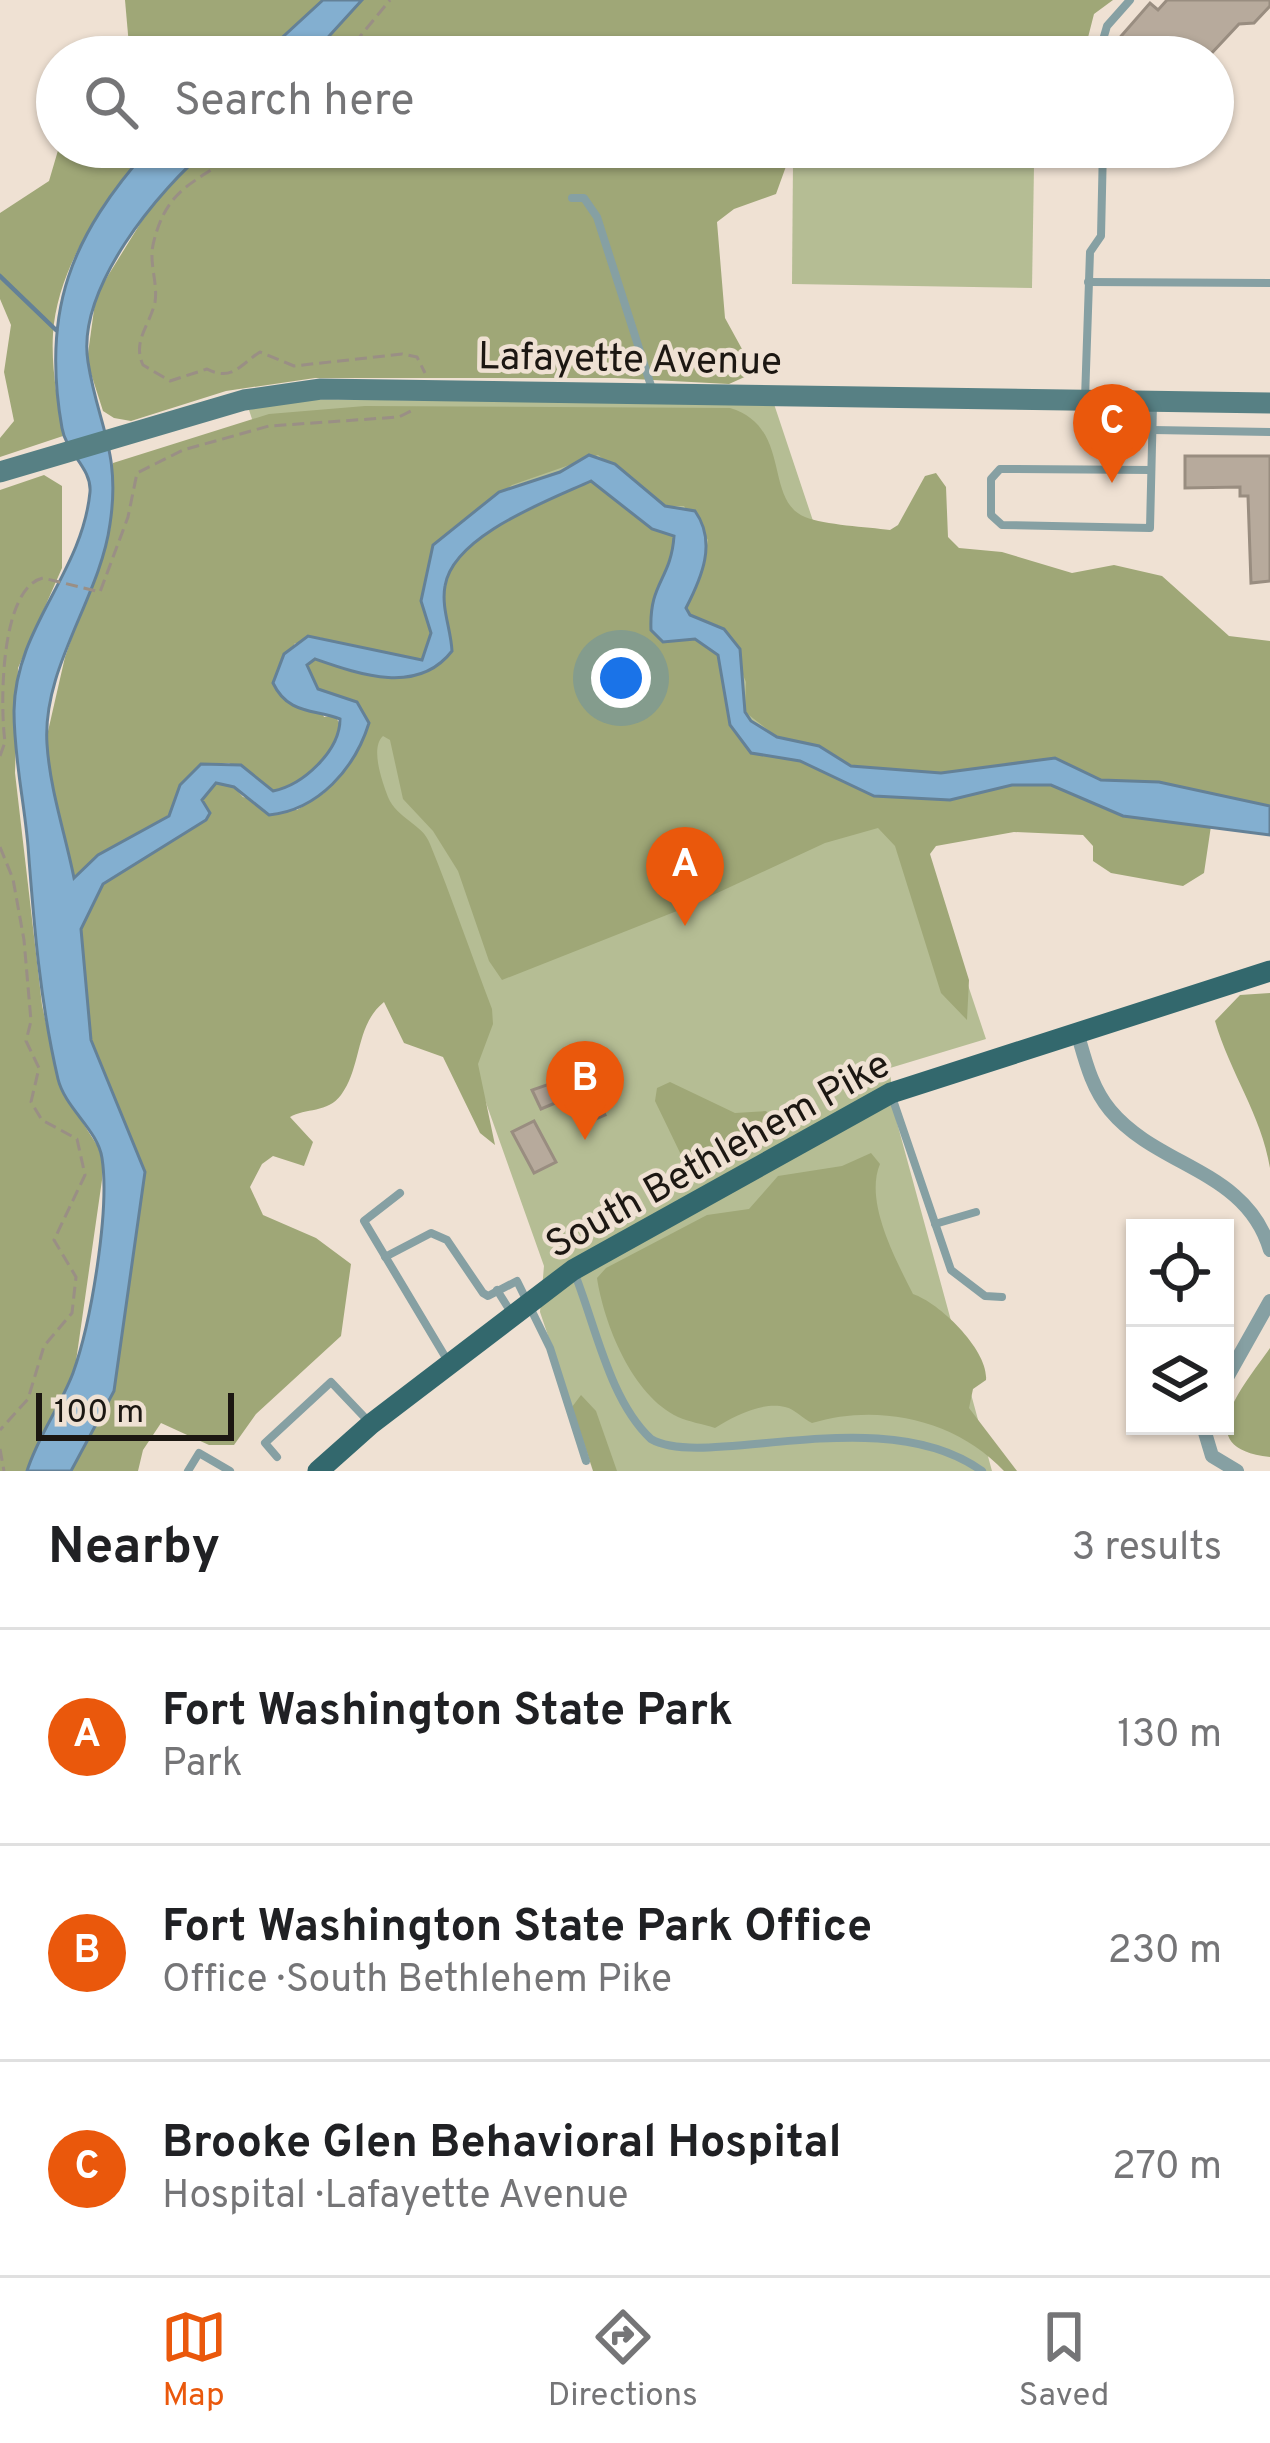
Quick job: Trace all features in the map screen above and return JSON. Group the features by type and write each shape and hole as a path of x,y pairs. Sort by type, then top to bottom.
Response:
{"main road":[{"name":"Lafayette Avenue","path":"0,472 118,436 297,391 1270,403"},
{"name":"South Bethlehem Pike","path":"318,1471 371,1424 573,1270 891,1093 1270,971"}],"street":[{"path":"1077,1032 1092,1079 1113,1113 1231,1189 1261,1224 1270,1250"},
{"path":"1234,1365 1270,1301"},
{"path":"1206,1435 1212,1456 1237,1471"}],"lane":[{"path":"1104,36 1107,26 1130,0"},
{"path":"1085,400 1090,252 1101,236 1102,168"},
{"path":"572,198 584,198 597,217 653,393"},
{"path":"1088,282 1270,283"},
{"path":"1151,470 1000,469 991,479 991,515 1002,525 1150,528 1153,402"},
{"path":"1153,430 1270,432"},
{"path":"891,1093 951,1270 985,1296 1002,1297"},
{"path":"400,1193 364,1221 450,1364"},
{"path":"934,1224 976,1212"},
{"path":"385,1256 431,1233 447,1240 482,1293 518,1280 522,1308 586,1461"},
{"path":"573,1270 628,1408 659,1445 708,1456 866,1439 954,1455 982,1471"},
{"path":"497,1290 522,1308"},
{"path":"277,1456 265,1443 331,1382 371,1424"},
{"path":"188,1471 199,1454 230,1471"}],"path":[{"path":"360,36 390,0"},
{"path":"205,168 162,218 152,250 154,305 139,355 149,370 170,381 207,369 221,375 236,372 266,353 280,363 332,365 410,354 423,363 424,382"},
{"path":"0,756 5,750 1,647 20,597 36,578 100,592 128,517 137,473 183,451 252,430 301,420 399,417 418,400"},
{"path":"0,847 13,879 24,940 31,1021 26,1042 39,1069 31,1102 42,1120 77,1139 86,1174 54,1240 76,1277 72,1313 44,1346 28,1399 0,1430"},
{"path":"0,1449 4,1471"}],"green space":[{"path":"125,0 323,0 284,36 128,36"},
{"path":"362,0 1113,0 1094,14 1088,36 329,36"},
{"path":"53,168 133,168 86,234 57,309 53,347 63,436 0,457 0,438 14,421 4,372 11,325 0,299 0,213 49,181"},
{"path":"186,168 785,168 776,194 734,209 717,222 725,318 742,349 749,375 729,384 615,378 315,378 226,391 131,421 103,411 87,361 96,295 161,190"},
{"path":"793,168 1034,168 1032,288 792,284"},
{"path":"283,399 774,404 986,1039 890,1068 893,1108 992,1471 594,1471 540,1312 544,1266 383,813 249,410"},
{"path":"365,406 730,408 750,417 762,431 792,508 813,520 846,525 890,530 898,525 925,476 936,473 946,487 948,537 959,548 1002,552 1072,573 1114,565 1162,576 1229,636 1270,641 1270,806 1160,783 1101,780 1054,758 941,773 876,772 838,761 819,746 777,737 745,712 746,682 724,629 689,615 686,608 701,577 708,540 684,506 665,506 598,455 512,485 451,529 426,573 421,601 431,633 422,660 317,637 294,644 324,717 335,715 341,727 315,768 273,791 229,763 201,764 169,816 98,855 74,880 58,822 46,740 65,657 110,531 113,463 269,414"},
{"path":"44,475 62,486 62,568 18,668 15,773 42,1005 60,1087 102,1153 102,1180 75,1368 27,1471 0,1471 0,490"},
{"path":"591,481 652,529 675,536 653,603 651,630 695,639 718,655 727,711 751,753 800,761 874,796 950,800 1012,785 1051,785 1123,816 1211,826 1204,873 1183,886 1111,873 1093,861 1093,846 1083,835 1014,832 936,846 930,854 969,980 967,1020 941,993 895,846 878,828 825,843 687,907 502,980 489,961 458,871 433,831 403,799 390,740 383,736 377,756 388,797 430,844 492,1009 493,1024 478,1064 495,1145 480,1133 443,1057 404,1043 384,1002 368,1022 341,1095 330,1105 290,1117 313,1142 304,1166 273,1156 262,1164 250,1187 263,1215 316,1238 351,1264 341,1336 256,1414 234,1445 209,1445 161,1423 143,1450 138,1471 71,1471 114,1391 145,1172 91,1041 81,929 103,884 206,820 202,800 216,783 234,787 243,797 297,810 324,793 365,734 345,698 318,689 306,665 315,658 370,675 406,677 439,665 452,651 445,586 465,551 506,522"},
{"path":"1270,993 1270,1168 1260,1130 1215,1021 1240,995"},
{"path":"670,1082 735,1113 766,1111 775,1122 768,1134 711,1168 684,1161 655,1101 657,1088"},
{"path":"871,1153 880,1164 876,1179 879,1213 898,1265 913,1294 949,1318 980,1356 986,1380 973,1389 969,1408 1017,1471 1004,1471 985,1453 939,1428 889,1416 837,1417 812,1423 792,1410 768,1406 715,1428 687,1420 662,1407 647,1392 623,1356 597,1278 606,1268 707,1215 749,1209 778,1176 842,1166"},
{"path":"1270,1348 1270,1457 1232,1442 1237,1397"},
{"path":"581,1395 596,1411 617,1471 593,1471 572,1407"}],"water":[{"path":"323,0 362,0 329,36 284,36"},
{"path":"133,168 187,168 125,243 95,304 88,334 88,362 111,458 113,499 104,552 53,688 47,744 74,878 98,855 169,816 180,785 201,764 241,765 273,791 296,782 318,765 334,743 340,719 294,706 279,693 273,683 284,654 308,636 422,660 431,633 421,601 433,545 499,492 560,472 589,455 615,464 665,506 695,511 706,547 702,572 686,608 690,615 724,629 740,649 745,712 777,737 819,746 851,766 941,773 1055,758 1101,780 1159,782 1270,806 1270,835 1123,816 1051,785 1012,785 950,800 874,796 800,761 751,753 730,725 718,655 695,639 663,642 651,630 653,601 674,536 652,529 591,481 529,509 484,535 452,568 444,594 452,651 438,665 423,673 388,678 315,659 307,665 318,689 357,702 369,723 344,771 319,796 269,815 234,787 216,783 202,800 210,813 206,820 103,884 81,929 91,1040 145,1172 114,1391 71,1471 27,1471 80,1352 97,1266 104,1180 99,1148 62,1090 52,1050 38,963 14,711 25,653 75,549 90,492 87,475 62,428 56,347 60,311 82,244"}],"building":[{"path":"1167,0 1270,0 1254,23 1239,24 1228,36 1121,36 1150,3 1158,10"},
{"path":"1185,456 1270,456 1270,581 1251,583 1248,496 1240,496 1240,487 1185,488"},
{"path":"584,1072 605,1115 586,1123 574,1095 541,1109 532,1090"},
{"path":"534,1121 556,1162 534,1173 512,1132"}],"waterway":[{"path":"0,276 56,330"}],"place":[{"name":"Brooke Glen Behavioral Hospital","path":"1112,483"},
{"name":"Fort Washington State Park","path":"685,926"},
{"name":"Fort Washington State Park Office","path":"585,1140"}]}
